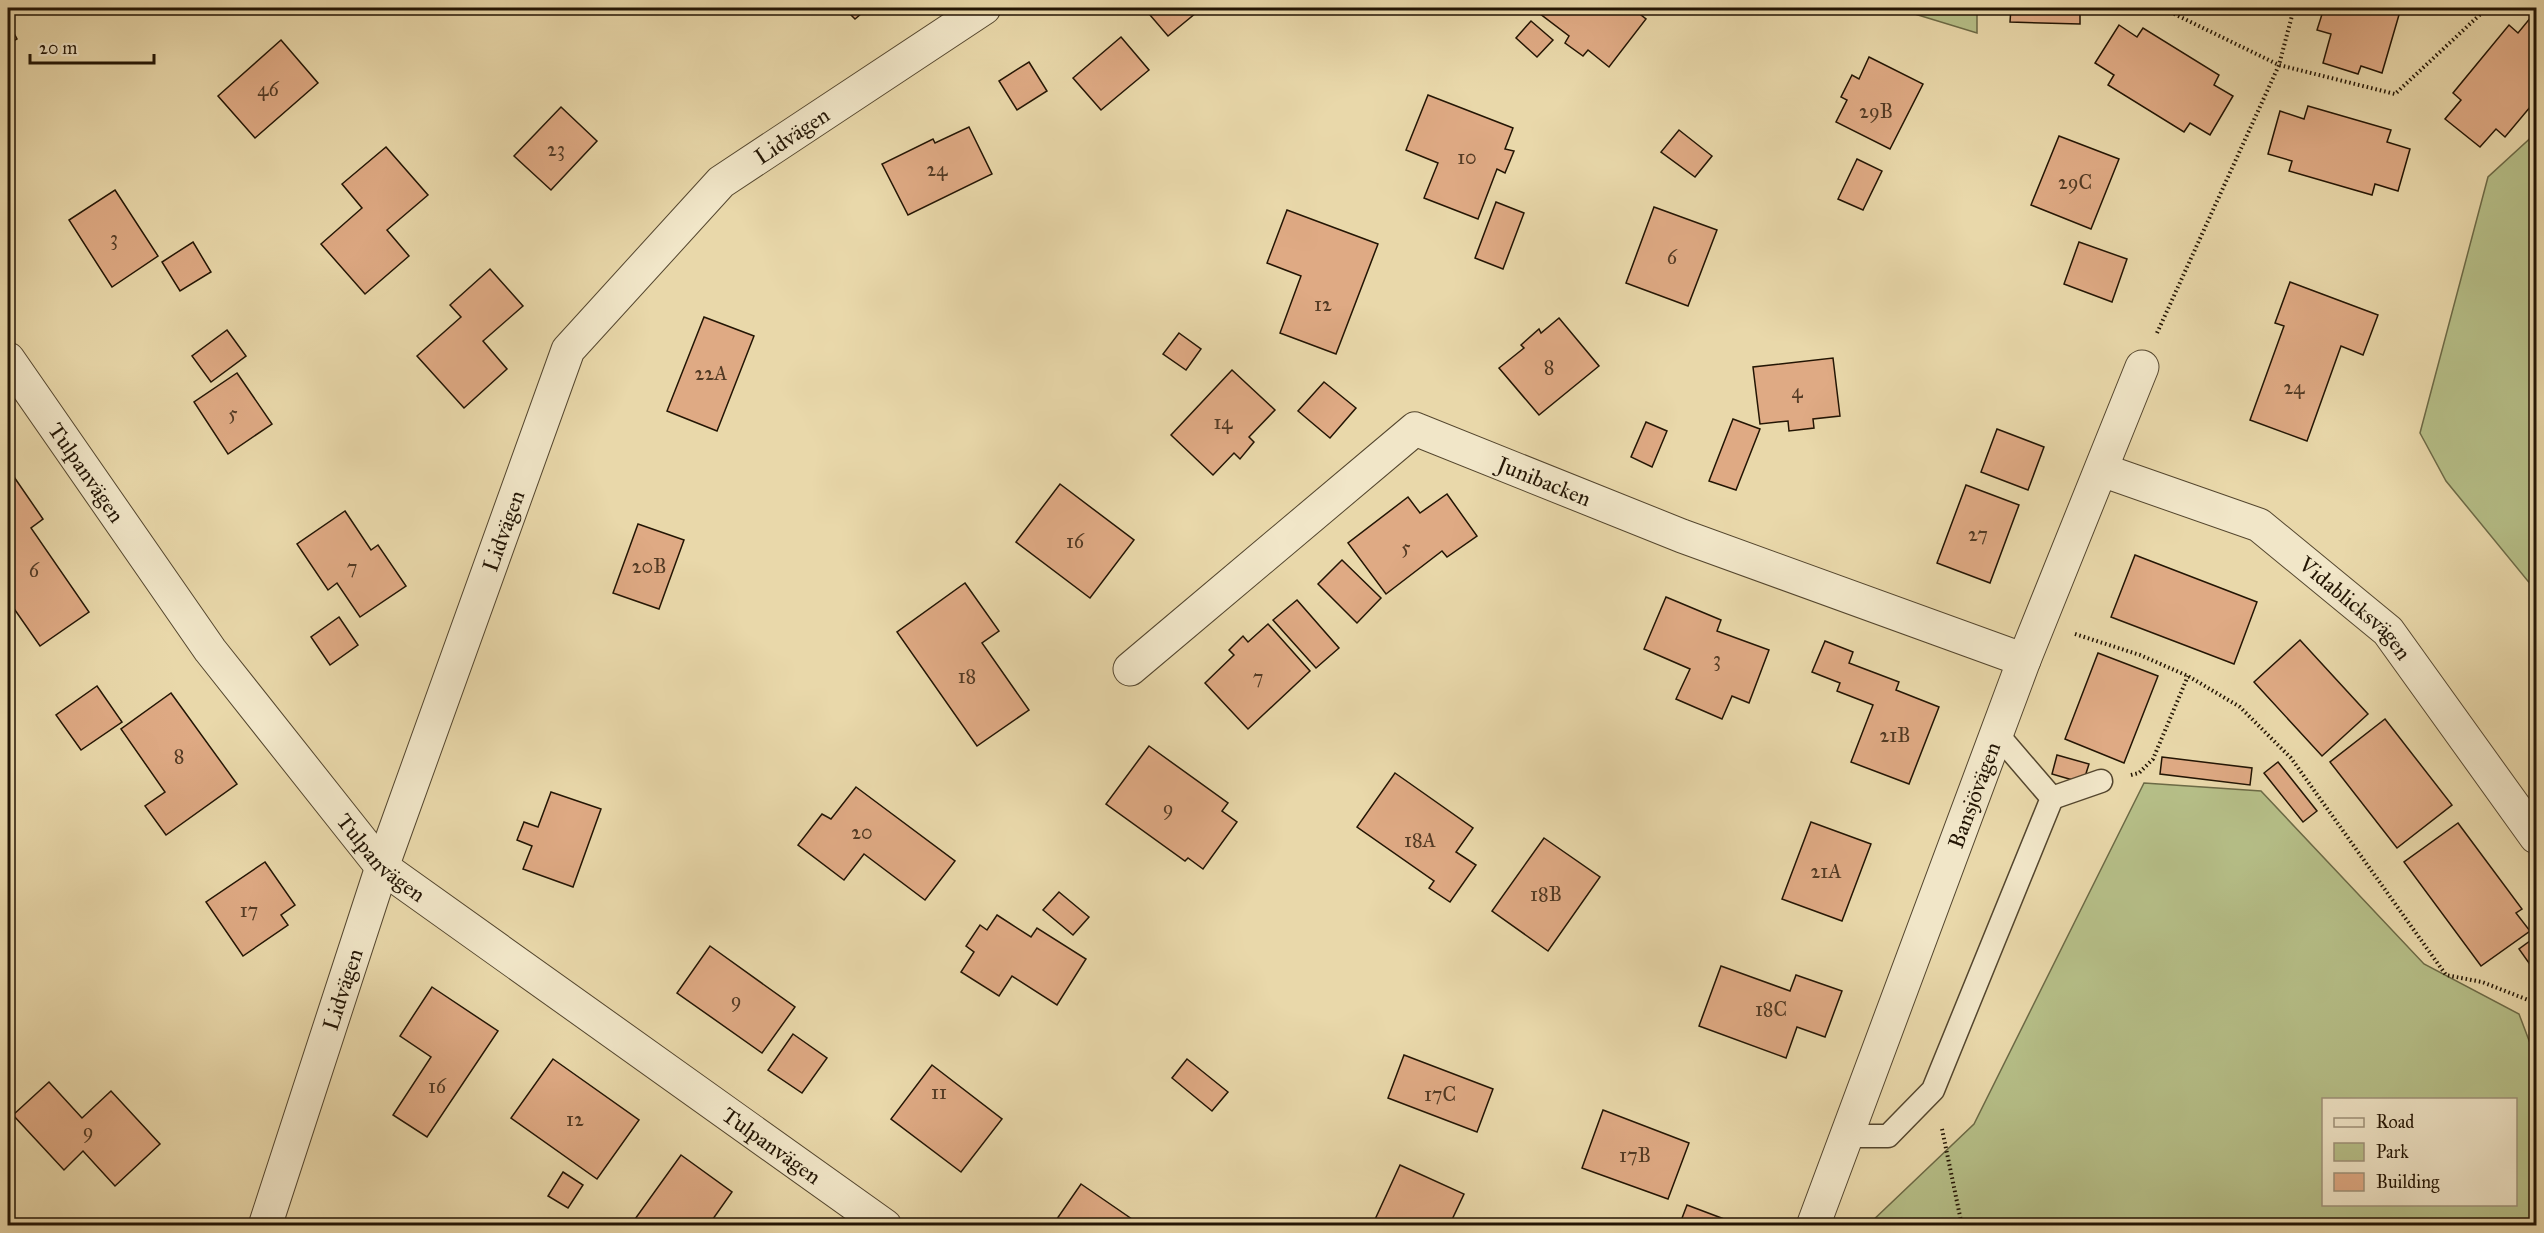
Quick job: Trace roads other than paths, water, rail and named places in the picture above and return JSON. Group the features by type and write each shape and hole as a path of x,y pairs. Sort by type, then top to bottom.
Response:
{"street":[{"name":"Lidvägen","path":"264,1226 382,867 568,350 721,182 984,8"},
{"name":"Tulpanvägen","path":"8,358 210,650 382,867 885,1226"},
{"name":"Bansjövägen","path":"1813,1226 2024,660 2142,367"},
{"name":"Junibacken","path":"1130,669 1415,429 1682,536 2024,660"},
{"name":"Vidablicksvägen","path":"2102,470 2259,525 2388,631 2536,837"}],"lane":[{"path":"1997,734 2052,798"},
{"path":"1846,1136 1888,1136 1933,1090 2052,798 2101,781"}]}
